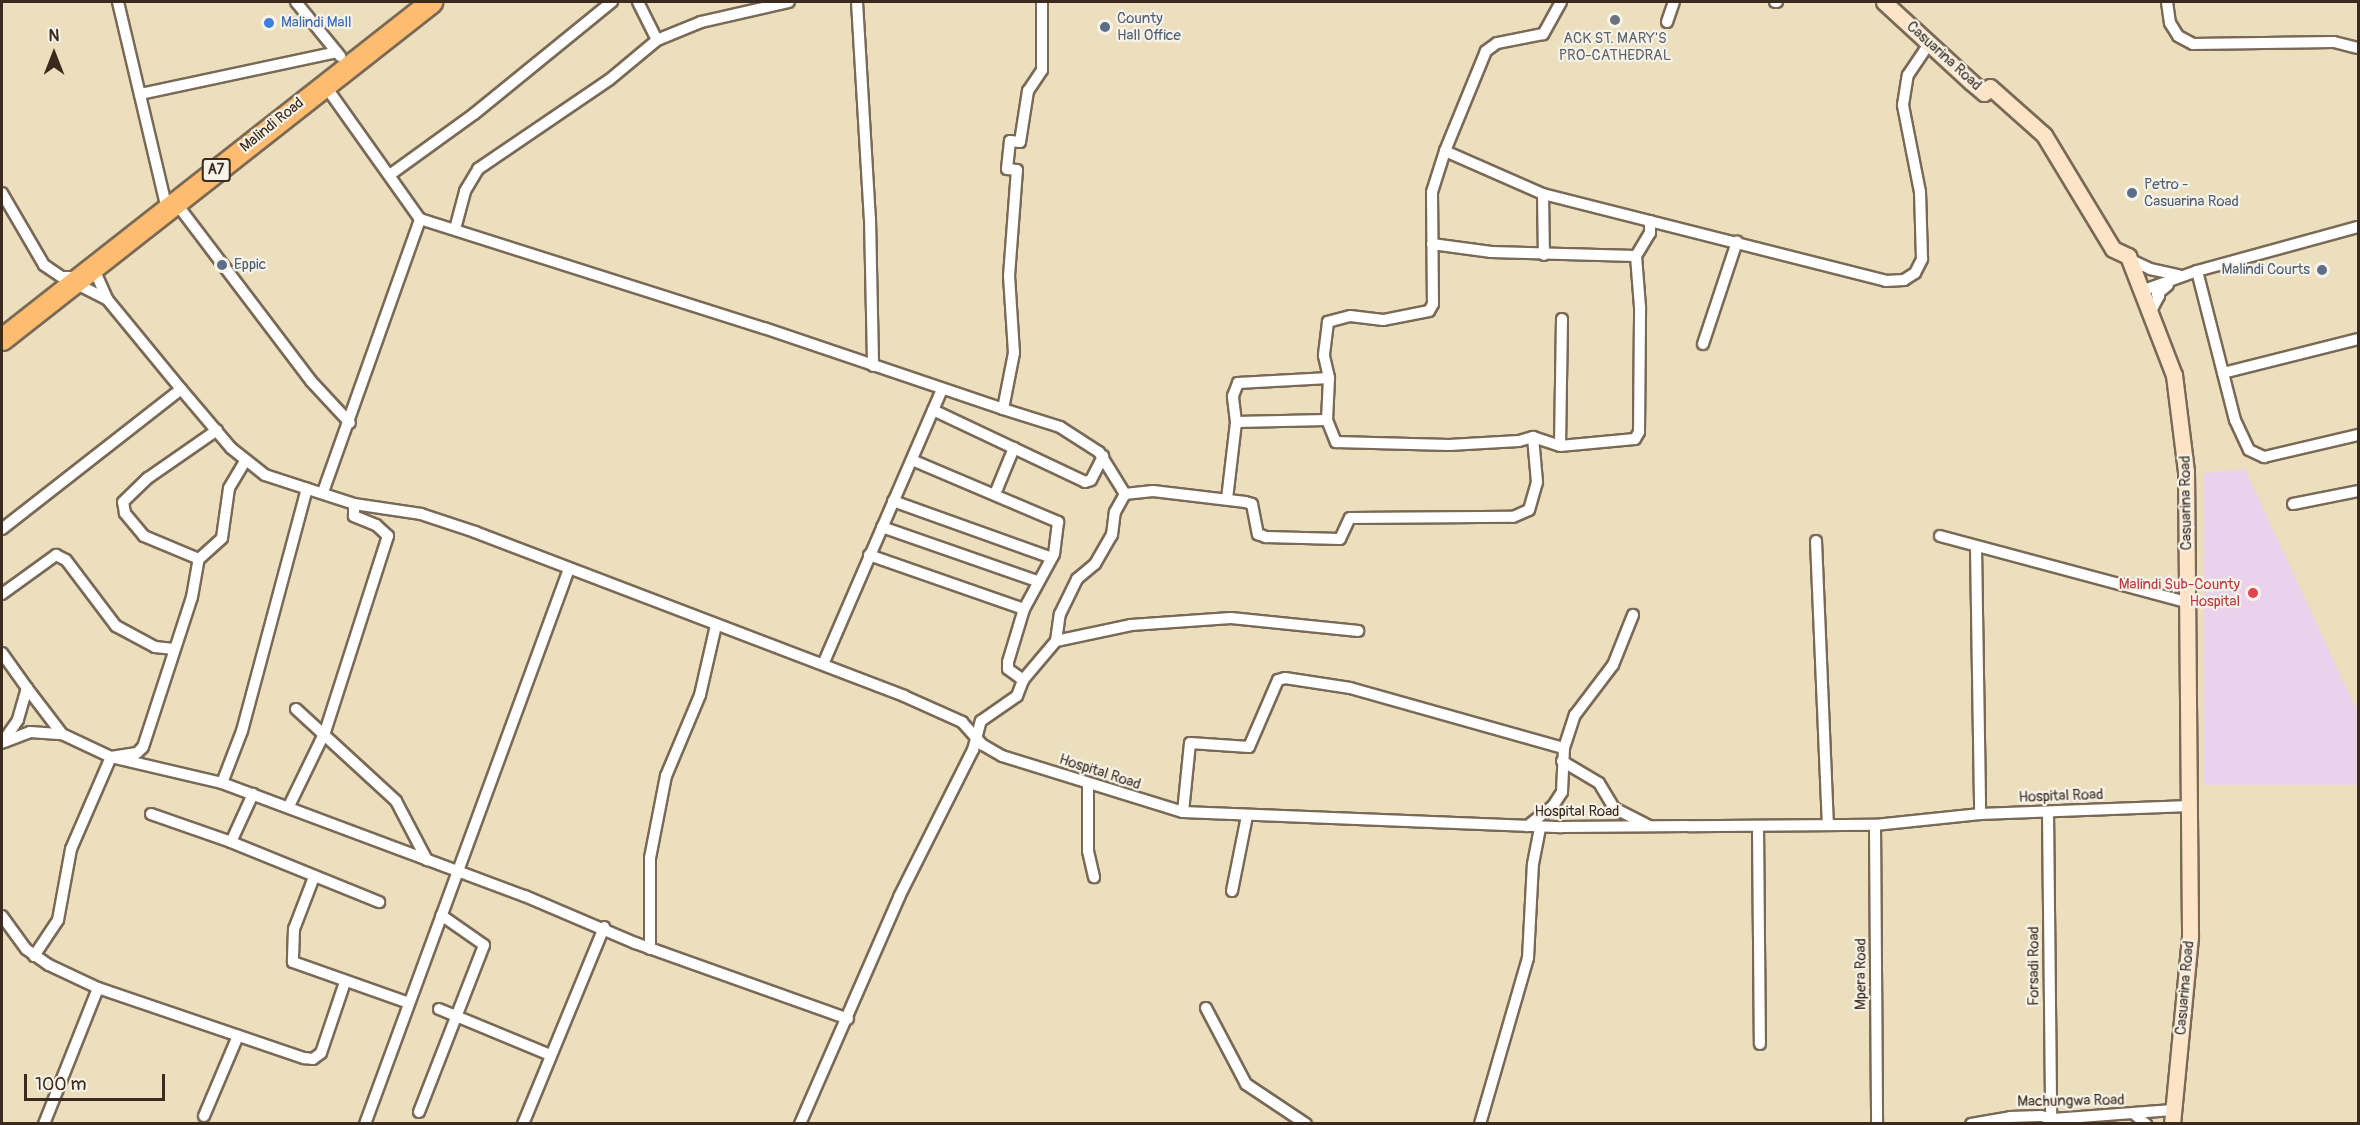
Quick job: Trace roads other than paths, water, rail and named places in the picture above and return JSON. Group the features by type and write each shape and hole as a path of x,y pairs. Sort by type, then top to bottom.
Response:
{"highway":[{"name":"Malindi Road","path":"2,339 324,84 343,59 431,2"}],"street":[{"path":"118,2 171,207 311,381 350,423"},
{"path":"140,94 343,59 296,2"},
{"path":"391,174 474,114 612,2"},
{"path":"638,2 657,40"},
{"path":"455,230 465,191 478,169 609,80 657,40 701,22 789,2"},
{"path":"857,2 870,219 873,366"},
{"path":"1003,409 1014,353 1009,276 1017,170 1007,169 1010,141 1020,142 1028,91 1042,70 1042,2"},
{"path":"1561,2 1543,34 1497,43 1486,51 1433,185 1433,304 1429,311 1383,321 1350,316 1328,322 1324,356 1329,378 1327,420 1332,440 1342,445 1449,445 1520,441 1533,437 1560,446 1629,441 1638,435 1640,307 1636,256 1650,233 1650,221"},
{"path":"1667,22 1674,2"},
{"name":"Casuarina Road","path":"1884,2 1984,93 1990,87 2044,135 2113,249 2129,259 2141,284 2174,375 2182,423 2187,490 2190,937 2173,1117"},
{"path":"2167,2 2178,36 2193,44 2334,42 2358,48"},
{"path":"1445,151 1543,194 1886,281 1904,280 1915,273 1923,253 1920,192 1903,105 1908,75 1929,44"},
{"path":"324,84 391,174 420,219 764,328 1060,427 1103,456 1125,494"},
{"path":"2,193 7,215 52,272 62,277 82,275 107,299 245,462 266,475 354,504 354,516 376,525 388,536 325,732 289,806"},
{"path":"1543,194 1544,255"},
{"path":"323,492 350,423 420,219"},
{"path":"2141,284 2358,227"},
{"path":"1703,344 1737,242"},
{"path":"1432,244 1544,255 1620,253 1636,256"},
{"path":"2129,259 2150,269 2186,274"},
{"path":"2151,310 2161,288 2186,274"},
{"path":"2186,274 2223,373 2235,420 2254,454 2264,457 2358,435"},
{"path":"82,275 107,299"},
{"path":"1560,446 1562,319"},
{"path":"2223,373 2358,339"},
{"path":"1227,499 1236,422 1233,396 1238,383 1329,378"},
{"path":"2,529 181,389"},
{"path":"824,662 942,389"},
{"path":"933,410 1085,482 1090,480 1103,456"},
{"path":"1236,422 1327,420"},
{"path":"199,559 144,536 124,513 123,502 148,478 217,430"},
{"path":"1125,494 1153,491 1252,504 1258,534 1266,537 1340,538 1350,518 1513,517 1529,510 1537,482 1533,437"},
{"path":"995,494 1014,448"},
{"path":"912,460 1059,522 1054,554 1049,557 1024,609 1008,665 1023,680"},
{"path":"111,757 137,753 143,747 157,714 174,649 192,597 199,559 222,538 229,488 245,462"},
{"path":"222,783 242,731 307,489"},
{"path":"2293,504 2358,491"},
{"path":"800,1124 848,1019 899,897 978,739 981,721 996,707 1008,705 1017,696 1023,680 1056,641 1060,614 1077,579 1095,564 1112,535 1115,512 1125,494"},
{"path":"893,501 1049,557"},
{"name":"Hospital Road","path":"354,504 421,514 716,625 824,662 962,722 978,739 1002,756 1183,812 1526,826 1758,826 1875,825 1980,814 2190,806"},
{"path":"882,527 1037,581"},
{"path":"1940,536 1961,539 1976,547 2187,602"},
{"path":"1816,541 1828,825"},
{"path":"1976,547 1980,814"},
{"path":"2,594 56,555 66,560 116,626 155,646 174,649"},
{"path":"869,555 1024,609"},
{"path":"365,1124 546,621 569,568"},
{"path":"1526,826 1553,806 1562,792 1564,748 1575,715 1613,665 1633,615"},
{"path":"1056,641 1131,625 1231,618 1359,631"},
{"path":"650,949 650,858 666,776 699,695 716,625"},
{"path":"2,653 62,734"},
{"path":"1183,812 1190,743 1249,747 1278,680 1285,678 1350,688 1564,748"},
{"path":"3,743 18,720 27,688"},
{"path":"296,709 325,732 334,746 356,761 396,801 427,860"},
{"path":"3,743 30,732 62,734 111,757 222,783 289,806 457,873 604,927 650,949 848,1019"},
{"path":"34,956 58,920 71,849 111,757"},
{"path":"1562,761 1599,783 1614,808 1651,826"},
{"path":"1088,784 1088,850 1094,877"},
{"path":"231,842 253,794"},
{"name":"Forsadi Road","path":"2048,812 2052,1121"},
{"path":"152,814 231,842 379,902"},
{"path":"1232,891 1246,816"},
{"name":"Mpera Road","path":"1875,825 1877,1124"},
{"path":"1480,1124 1528,958 1533,864 1540,826"},
{"path":"1758,826 1760,1044"},
{"path":"314,877 294,929 293,962 409,1003"},
{"path":"419,1112 484,945 441,915"},
{"path":"2,916 34,956 98,988 313,1059 321,1053 345,982"},
{"path":"523,1124 604,927"},
{"path":"44,1124 98,988"},
{"path":"1206,1008 1246,1084 1306,1124"},
{"path":"439,1009 550,1055"},
{"path":"204,1116 238,1036"},
{"path":"2134,1114 2146,1124"},
{"name":"Machungwa Road","path":"1971,1124 2010,1117 2041,1116 2052,1121 2134,1114 2173,1117"}],"place":[{"name":"ACK ST. MARY'S PRO-CATHEDRAL","path":"1615,20"},
{"name":"Malindi Mall","path":"269,23"},
{"name":"County Hall Office","path":"1105,27"},
{"name":"Petro - Casuarina Road","path":"2132,193"},
{"name":"Eppic","path":"222,265"},
{"name":"Malindi Courts","path":"2322,270"},
{"name":"Malindi Sub-County Hospital","path":"2253,593"}]}
